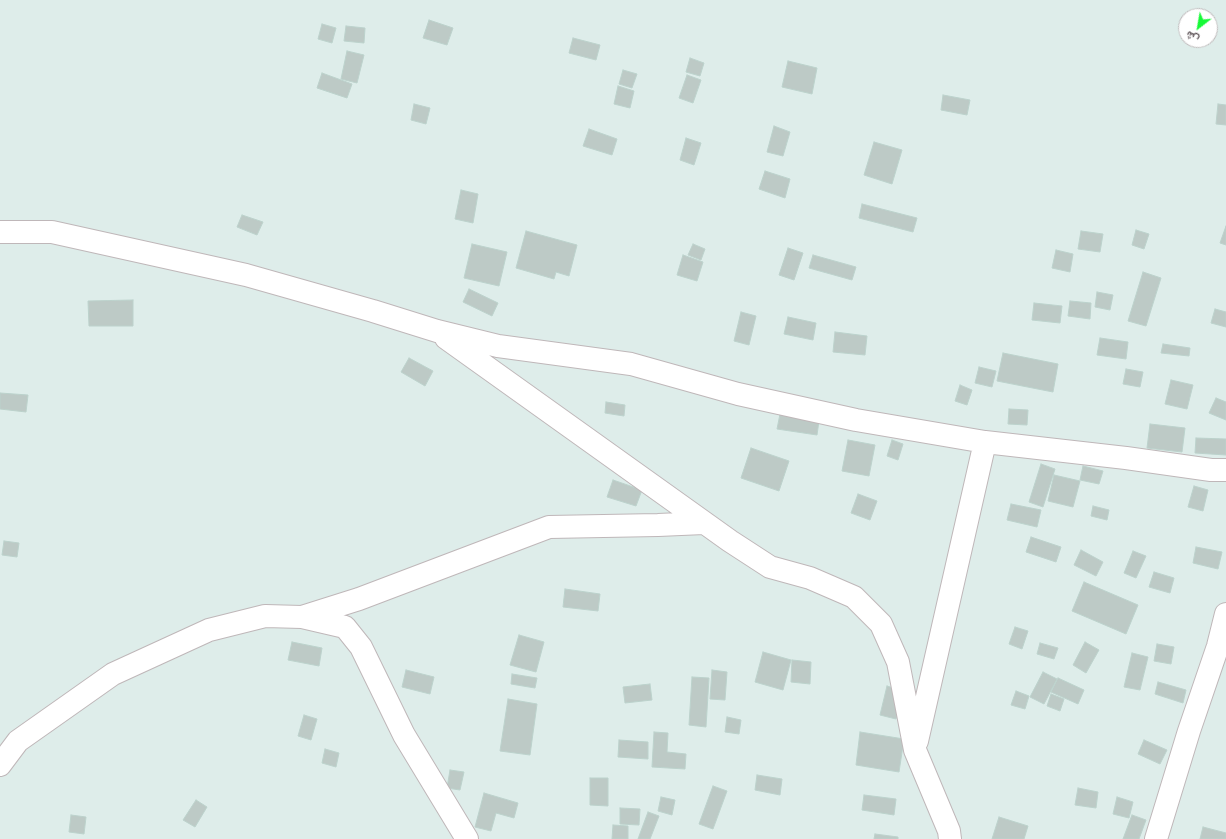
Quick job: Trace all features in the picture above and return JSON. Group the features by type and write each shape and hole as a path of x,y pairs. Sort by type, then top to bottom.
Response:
{"street":[{"path":"0,232 52,232 246,275 373,311 436,331 498,346 631,364 738,394 856,420 985,442 1126,458 1212,470 1226,470"},
{"path":"436,331 704,523 770,567 810,578 854,597 881,624 898,662 915,750 950,831 950,839"},
{"path":"915,750 985,442"},
{"path":"302,617 358,599 549,526 704,523"},
{"path":"1156,839 1189,731 1218,646 1226,614"},
{"path":"0,765 18,741 113,674 209,630 265,616 302,617 345,627 361,647 404,735 467,839"}],"building":[{"path":"429,20 453,28 447,45 423,38"},
{"path":"322,24 336,28 332,43 318,39"},
{"path":"346,26 365,28 364,43 344,41"},
{"path":"573,38 600,45 596,60 569,53"},
{"path":"347,51 364,55 357,83 341,79"},
{"path":"690,58 704,63 700,76 686,72"},
{"path":"788,61 817,68 812,94 782,87"},
{"path":"623,70 637,74 632,88 619,84"},
{"path":"322,73 352,84 347,98 317,88"},
{"path":"687,75 701,80 693,103 679,98"},
{"path":"618,86 634,91 630,108 614,104"},
{"path":"943,95 970,100 967,115 941,110"},
{"path":"414,104 430,108 426,124 411,120"},
{"path":"1218,104 1226,105 1226,125 1216,124"},
{"path":"774,126 790,132 783,156 767,152"},
{"path":"589,129 617,139 612,155 583,146"},
{"path":"686,138 701,143 694,165 680,160"},
{"path":"874,142 902,150 892,184 864,175"},
{"path":"765,171 790,179 785,198 759,189"},
{"path":"461,190 478,194 473,223 455,219"},
{"path":"862,204 917,218 913,232 859,218"},
{"path":"242,215 263,222 257,235 237,227"},
{"path":"1226,226 1226,245 1220,243"},
{"path":"1136,230 1149,234 1144,249 1132,245"},
{"path":"526,231 577,245 569,276 556,272 554,279 516,268"},
{"path":"1081,231 1103,234 1100,252 1078,249"},
{"path":"472,244 507,252 499,286 464,278"},
{"path":"693,244 705,249 701,260 688,255"},
{"path":"788,248 803,253 794,280 779,275"},
{"path":"1056,250 1073,254 1070,272 1052,268"},
{"path":"683,255 703,262 697,281 677,275"},
{"path":"813,255 856,267 852,280 809,268"},
{"path":"1143,272 1161,278 1146,326 1128,321"},
{"path":"469,289 498,303 492,316 463,302"},
{"path":"1097,292 1113,295 1110,310 1095,307"},
{"path":"133,300 133,326 89,326 88,301"},
{"path":"1070,301 1091,303 1090,319 1068,316"},
{"path":"1034,303 1062,306 1060,323 1032,320"},
{"path":"1215,309 1226,312 1226,327 1211,323"},
{"path":"741,312 756,316 749,345 734,341"},
{"path":"788,317 816,323 813,340 784,334"},
{"path":"835,332 867,336 865,355 833,352"},
{"path":"1100,338 1128,342 1126,359 1097,355"},
{"path":"1163,344 1190,348 1189,356 1161,353"},
{"path":"1003,353 1058,364 1053,392 997,381"},
{"path":"409,358 433,371 425,386 401,372"},
{"path":"979,367 996,371 992,387 975,383"},
{"path":"1126,369 1143,372 1140,387 1123,384"},
{"path":"1171,380 1193,385 1187,409 1165,404"},
{"path":"960,385 972,390 967,405 955,401"},
{"path":"0,393 28,395 26,412 0,409"},
{"path":"1216,398 1226,402 1226,420 1209,413"},
{"path":"606,402 625,405 624,416 605,413"},
{"path":"1009,409 1028,410 1027,425 1008,424"},
{"path":"780,414 819,421 817,435 777,429"},
{"path":"1150,424 1185,428 1182,452 1147,448"},
{"path":"1196,438 1226,439 1226,455 1195,453"},
{"path":"848,440 875,445 869,476 842,471"},
{"path":"892,440 903,444 898,460 887,456"},
{"path":"751,448 789,461 779,491 741,478"},
{"path":"1041,464 1055,469 1043,507 1029,502"},
{"path":"1083,466 1103,471 1099,484 1080,480"},
{"path":"1054,475 1080,481 1073,507 1048,501"},
{"path":"613,480 642,490 636,506 607,497"},
{"path":"1194,486 1208,490 1203,511 1188,507"},
{"path":"858,494 877,501 870,520 851,513"},
{"path":"1011,504 1041,510 1037,527 1007,520"},
{"path":"1093,506 1109,510 1107,520 1091,516"},
{"path":"1031,537 1061,547 1056,562 1026,552"},
{"path":"4,541 19,543 17,557 2,555"},
{"path":"1196,547 1222,552 1218,569 1193,563"},
{"path":"1081,550 1103,562 1096,576 1074,565"},
{"path":"1133,551 1146,556 1136,578 1124,573"},
{"path":"1154,572 1174,578 1170,593 1149,587"},
{"path":"1084,582 1138,605 1126,634 1072,611"},
{"path":"565,589 600,594 598,611 563,607"},
{"path":"1015,627 1028,631 1022,649 1009,644"},
{"path":"519,635 544,642 536,672 510,665"},
{"path":"292,642 322,648 319,666 288,660"},
{"path":"1085,642 1099,650 1086,673 1073,665"},
{"path":"1040,643 1058,648 1054,659 1037,654"},
{"path":"1157,644 1174,647 1171,664 1154,661"},
{"path":"763,652 791,660 783,690 755,682"},
{"path":"1132,653 1148,657 1140,690 1124,687"},
{"path":"792,660 811,662 810,684 791,682"},
{"path":"406,670 434,677 430,694 402,687"},
{"path":"712,670 727,672 725,700 710,699"},
{"path":"1043,672 1057,679 1044,704 1030,697"},
{"path":"512,674 537,678 535,688 511,684"},
{"path":"692,677 709,678 706,727 689,725"},
{"path":"1058,678 1084,690 1078,704 1051,692"},
{"path":"1158,682 1186,690 1183,703 1155,694"},
{"path":"650,684 652,700 625,703 623,687"},
{"path":"887,686 903,691 896,719 880,715"},
{"path":"1016,691 1029,696 1025,709 1011,705"},
{"path":"1051,694 1064,699 1060,711 1047,706"},
{"path":"508,699 537,704 530,755 500,751"},
{"path":"304,715 317,719 311,740 298,736"},
{"path":"727,717 741,720 739,734 725,732"},
{"path":"654,732 668,733 667,752 686,754 685,769 652,767"},
{"path":"860,732 904,739 899,772 856,765"},
{"path":"619,740 648,742 648,759 618,757"},
{"path":"1144,740 1167,750 1160,764 1138,754"},
{"path":"325,749 339,753 336,767 322,763"},
{"path":"450,770 464,772 460,790 447,788"},
{"path":"757,775 782,779 780,795 755,790"},
{"path":"590,778 608,778 608,806 590,805"},
{"path":"713,786 727,791 713,829 699,824"},
{"path":"1078,788 1098,792 1096,808 1075,805"},
{"path":"484,793 518,803 514,818 496,813 491,831 475,827"},
{"path":"864,795 896,799 894,815 862,810"},
{"path":"661,797 675,800 672,815 658,811"},
{"path":"1117,797 1133,802 1129,818 1113,814"},
{"path":"196,800 207,807 195,827 183,820"},
{"path":"620,808 640,809 639,825 620,824"},
{"path":"648,812 659,816 650,839 638,839"},
{"path":"71,815 86,817 84,834 69,832"},
{"path":"1132,815 1146,820 1139,839 1123,839"},
{"path":"999,817 1028,826 1024,839 992,839"},
{"path":"613,825 628,826 628,839 612,839"},
{"path":"1203,827 1226,833 1226,839 1200,839"},
{"path":"875,834 898,837 898,839 874,839"}]}
